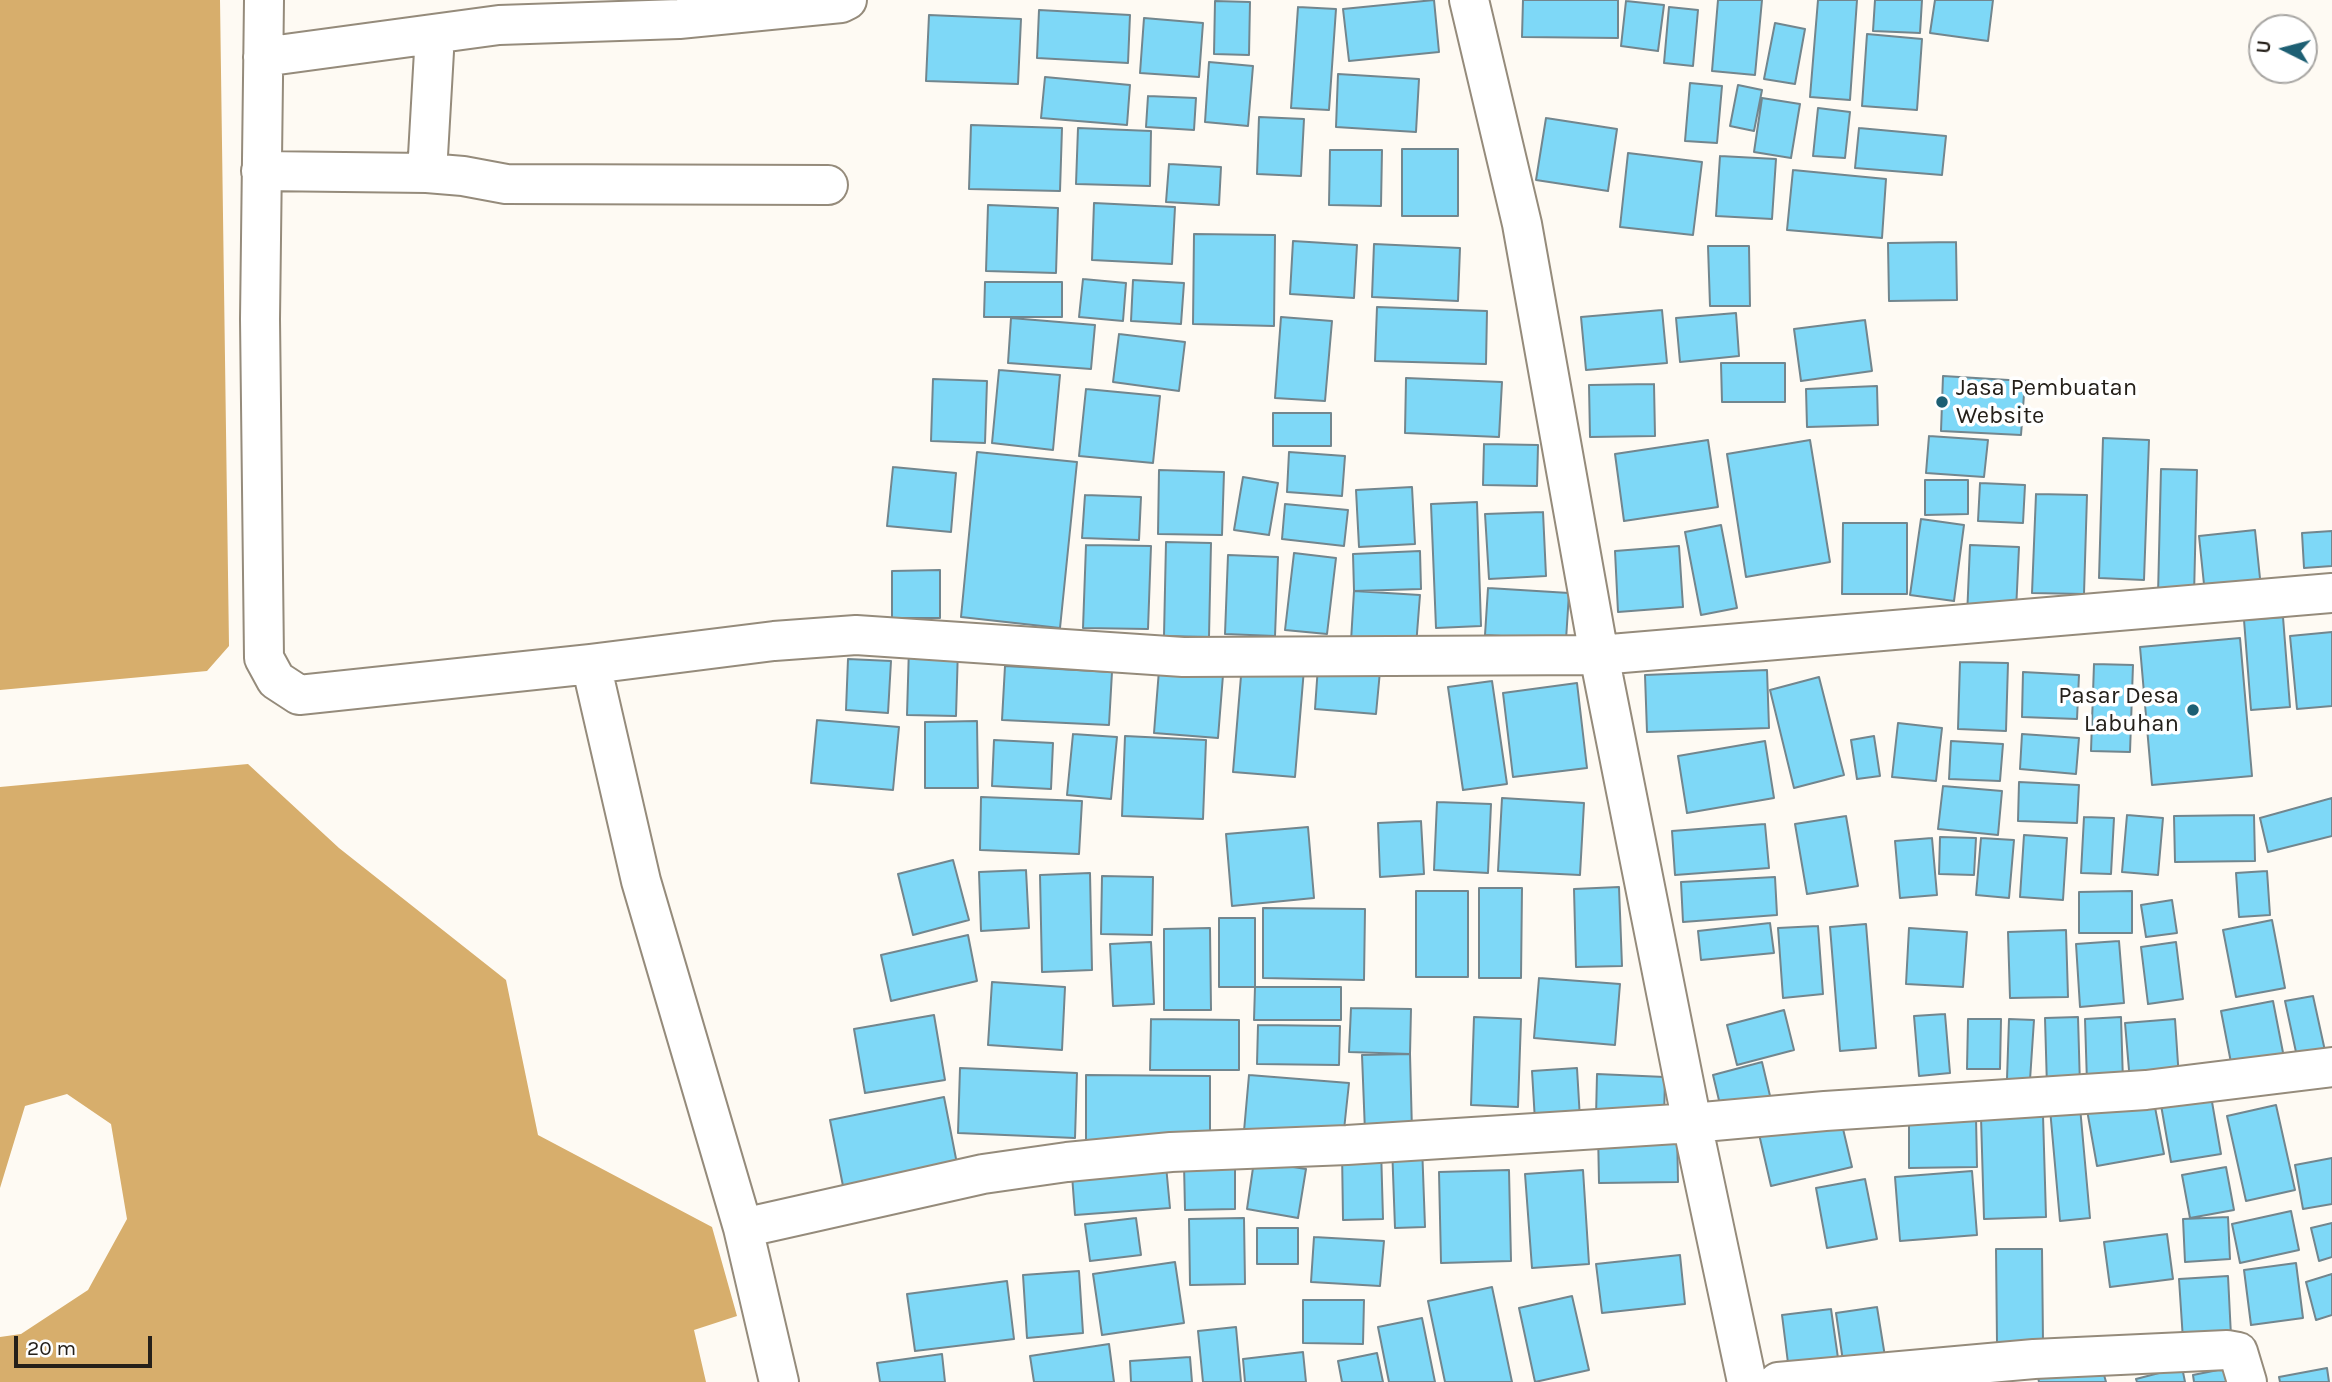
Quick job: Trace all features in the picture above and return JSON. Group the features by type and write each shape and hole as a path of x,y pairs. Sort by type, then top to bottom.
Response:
{"street":[{"path":"264,0 260,320 264,658 276,680 299,695 591,664 774,640 856,635 1183,657 1599,655 2332,593"},
{"path":"264,57 499,24 678,9 841,3 846,0"},
{"path":"1469,0 1522,224 1599,655 1692,1124 1747,1382"},
{"path":"427,173 435,34"},
{"path":"261,171 427,173 506,184 828,184"},
{"path":"591,664 641,881 743,1228 779,1382"},
{"path":"743,1228 983,1174 1067,1162 1171,1152 1347,1145 1692,1124 1825,1111 2146,1090 2332,1067"},
{"path":"1778,1382 2034,1359 2227,1350 2238,1352 2247,1382"}],"shaded area":[{"path":"0,0 220,0 229,646 207,671 0,690"},
{"path":"248,764 339,848 506,980 538,1135 712,1227 737,1316 694,1330 706,1382 0,1382 0,1337 21,1334 88,1290 127,1219 111,1124 67,1094 25,1106 0,1188 0,787"}],"building":[{"path":"1434,0 1439,52 1349,61 1343,9"},
{"path":"1523,0 1618,0 1618,38 1522,37"},
{"path":"1718,0 1762,0 1755,75 1712,71"},
{"path":"1818,0 1857,0 1850,100 1810,97"},
{"path":"1875,0 1922,0 1920,33 1873,31"},
{"path":"1935,0 1993,0 1988,41 1930,33"},
{"path":"1215,1 1250,2 1249,55 1214,54"},
{"path":"1626,1 1664,5 1658,51 1621,46"},
{"path":"1298,7 1336,9 1329,110 1291,108"},
{"path":"1669,7 1698,10 1693,66 1664,63"},
{"path":"1039,10 1130,15 1128,63 1037,58"},
{"path":"929,15 1021,19 1018,84 926,81"},
{"path":"1144,18 1203,23 1199,77 1140,73"},
{"path":"1775,23 1805,29 1795,84 1764,79"},
{"path":"1867,34 1922,39 1917,110 1862,106"},
{"path":"1209,62 1253,66 1248,126 1205,122"},
{"path":"1338,74 1419,79 1416,132 1336,127"},
{"path":"1045,77 1130,85 1127,125 1041,118"},
{"path":"1690,83 1722,86 1717,143 1685,141"},
{"path":"1738,85 1762,90 1754,131 1730,126"},
{"path":"1148,96 1196,98 1194,130 1146,127"},
{"path":"1762,98 1800,104 1791,158 1754,152"},
{"path":"1818,108 1850,112 1845,158 1813,156"},
{"path":"1259,117 1304,119 1301,176 1257,174"},
{"path":"1546,118 1617,129 1608,191 1536,180"},
{"path":"971,125 1062,128 1060,191 969,189"},
{"path":"1078,128 1151,131 1150,186 1076,184"},
{"path":"1859,128 1946,136 1942,175 1855,168"},
{"path":"1402,149 1458,149 1458,216 1402,216"},
{"path":"1330,150 1382,150 1381,206 1329,205"},
{"path":"1628,153 1702,162 1693,235 1620,227"},
{"path":"1720,156 1776,159 1772,219 1716,216"},
{"path":"1169,164 1221,167 1219,205 1166,202"},
{"path":"1793,170 1886,179 1882,238 1787,230"},
{"path":"1094,203 1175,207 1172,264 1092,260"},
{"path":"988,205 1058,208 1056,273 986,271"},
{"path":"1194,234 1275,235 1274,326 1193,324"},
{"path":"1293,241 1357,245 1354,298 1290,294"},
{"path":"1956,242 1957,300 1889,301 1888,243"},
{"path":"1374,244 1460,248 1458,301 1372,297"},
{"path":"1708,246 1749,246 1750,306 1710,306"},
{"path":"1083,279 1126,283 1123,321 1079,317"},
{"path":"1133,280 1184,283 1181,324 1131,321"},
{"path":"985,282 1062,282 1062,317 984,317"},
{"path":"1377,307 1487,311 1486,364 1375,361"},
{"path":"1662,310 1667,363 1586,370 1581,317"},
{"path":"1736,313 1739,356 1680,362 1676,318"},
{"path":"1281,317 1332,321 1325,401 1275,398"},
{"path":"1011,318 1095,325 1091,369 1008,363"},
{"path":"1865,320 1872,371 1801,381 1794,329"},
{"path":"1119,334 1185,342 1179,391 1113,382"},
{"path":"1721,363 1785,363 1785,402 1722,402"},
{"path":"999,370 1060,375 1053,450 992,443"},
{"path":"1943,376 2025,381 2021,435 1941,431"},
{"path":"1406,378 1502,382 1499,437 1405,433"},
{"path":"933,379 987,381 985,443 931,441"},
{"path":"1654,384 1655,436 1590,437 1589,385"},
{"path":"1877,386 1878,425 1807,427 1806,389"},
{"path":"1086,389 1160,396 1153,463 1079,456"},
{"path":"1273,413 1331,413 1331,446 1273,446"},
{"path":"1929,436 1988,440 1984,477 1926,473"},
{"path":"2103,438 2149,440 2144,580 2099,578"},
{"path":"1708,440 1718,507 1624,521 1615,454"},
{"path":"1810,440 1830,562 1746,577 1727,454"},
{"path":"1484,444 1538,445 1537,486 1483,485"},
{"path":"977,452 1077,462 1060,628 961,617"},
{"path":"1289,452 1345,456 1342,496 1287,492"},
{"path":"893,467 956,473 951,532 887,526"},
{"path":"2161,469 2197,470 2194,596 2158,595"},
{"path":"1159,470 1224,472 1222,535 1158,534"},
{"path":"1243,477 1278,483 1269,535 1234,530"},
{"path":"1925,480 1968,480 1968,514 1925,515"},
{"path":"1980,483 2025,485 2023,523 1978,521"},
{"path":"1412,487 1415,544 1359,547 1356,490"},
{"path":"2036,494 2087,495 2084,594 2032,593"},
{"path":"1085,495 1141,497 1139,540 1082,538"},
{"path":"1477,502 1481,626 1436,628 1431,504"},
{"path":"1285,504 1348,510 1344,546 1282,539"},
{"path":"1543,512 1546,576 1489,579 1485,514"},
{"path":"1921,519 1964,525 1954,601 1910,595"},
{"path":"1843,523 1907,523 1907,594 1842,594"},
{"path":"1721,525 1737,608 1701,615 1685,532"},
{"path":"2255,530 2261,588 2205,594 2199,536"},
{"path":"2332,531 2332,566 2304,568 2302,533"},
{"path":"1166,542 1211,543 1209,637 1164,636"},
{"path":"1086,545 1151,546 1148,629 1083,628"},
{"path":"1970,545 2019,547 2016,611 1967,617"},
{"path":"1679,546 1683,607 1618,612 1615,551"},
{"path":"1420,551 1421,589 1354,591 1353,554"},
{"path":"1294,553 1336,558 1327,634 1285,630"},
{"path":"1228,555 1278,557 1275,636 1225,634"},
{"path":"940,570 940,618 892,618 892,571"},
{"path":"1488,588 1569,593 1566,640 1485,635"},
{"path":"1354,591 1420,595 1416,646 1351,641"},
{"path":"2283,617 2290,707 2251,710 2244,620"},
{"path":"2332,632 2332,706 2297,709 2290,636"},
{"path":"2240,638 2252,776 2152,785 2140,647"},
{"path":"909,647 958,648 956,716 907,715"},
{"path":"848,659 891,661 888,713 846,710"},
{"path":"1960,662 2008,663 2006,731 1958,729"},
{"path":"1242,664 1304,669 1295,777 1233,772"},
{"path":"2094,664 2133,665 2130,752 2091,751"},
{"path":"1005,666 1112,672 1109,725 1002,720"},
{"path":"1318,666 1380,671 1376,714 1315,709"},
{"path":"1159,670 1223,675 1218,738 1154,733"},
{"path":"1767,670 1769,728 1647,732 1645,675"},
{"path":"2023,672 2079,675 2077,719 2022,717"},
{"path":"1819,677 1844,775 1794,788 1770,690"},
{"path":"1492,681 1507,784 1463,790 1448,687"},
{"path":"1577,683 1587,768 1513,777 1503,693"},
{"path":"817,720 899,727 893,790 811,783"},
{"path":"977,721 978,788 925,788 925,722"},
{"path":"1898,723 1942,728 1936,781 1892,777"},
{"path":"1073,734 1117,737 1111,799 1067,795"},
{"path":"2022,734 2079,738 2076,774 2020,769"},
{"path":"1125,736 1206,740 1203,819 1122,816"},
{"path":"1874,736 1880,776 1857,779 1851,740"},
{"path":"994,740 1053,743 1051,789 992,786"},
{"path":"1765,741 1774,798 1687,813 1678,756"},
{"path":"1951,741 2003,744 2000,781 1949,779"},
{"path":"2019,782 2079,785 2077,823 2018,821"},
{"path":"1943,786 2002,791 1998,835 1938,829"},
{"path":"981,797 1082,801 1079,854 980,850"},
{"path":"1502,798 1584,803 1580,875 1498,871"},
{"path":"2332,798 2332,836 2268,852 2260,818"},
{"path":"1437,802 1491,804 1488,873 1434,870"},
{"path":"2127,815 2163,818 2158,875 2122,872"},
{"path":"2254,815 2255,861 2175,862 2174,816"},
{"path":"1846,816 1858,886 1807,894 1795,824"},
{"path":"2084,817 2114,818 2111,874 2081,873"},
{"path":"1421,821 1424,874 1380,877 1378,823"},
{"path":"1765,824 1769,868 1675,875 1672,831"},
{"path":"1308,827 1314,898 1232,906 1226,834"},
{"path":"2024,835 2067,838 2063,900 2020,897"},
{"path":"1940,837 1976,838 1974,875 1939,874"},
{"path":"1932,838 1937,895 1900,898 1895,841"},
{"path":"1981,838 2014,840 2009,898 1976,895"},
{"path":"953,860 969,920 913,935 898,874"},
{"path":"1026,870 1029,928 981,931 979,872"},
{"path":"2267,871 2270,915 2239,917 2236,873"},
{"path":"1090,873 1092,970 1042,972 1040,875"},
{"path":"1102,876 1153,877 1152,935 1101,934"},
{"path":"1775,877 1777,915 1683,922 1681,882"},
{"path":"1619,887 1622,966 1576,967 1574,889"},
{"path":"1479,888 1522,888 1521,978 1479,978"},
{"path":"1416,891 1468,891 1468,977 1416,977"},
{"path":"2132,891 2132,933 2079,933 2079,892"},
{"path":"2172,900 2177,933 2146,937 2141,905"},
{"path":"1263,908 1365,909 1364,980 1263,978"},
{"path":"1219,918 1255,918 1255,987 1219,987"},
{"path":"2272,920 2285,988 2236,997 2223,930"},
{"path":"1770,923 1774,953 1701,960 1698,931"},
{"path":"1866,924 1876,1048 1840,1051 1830,927"},
{"path":"1818,926 1823,994 1783,998 1778,928"},
{"path":"1210,928 1211,1010 1164,1010 1164,929"},
{"path":"1909,928 1967,932 1963,987 1906,984"},
{"path":"2066,930 2068,997 2010,998 2008,932"},
{"path":"968,935 977,981 891,1001 881,955"},
{"path":"2119,941 2124,1003 2080,1007 2076,944"},
{"path":"1151,942 1154,1004 1113,1006 1110,944"},
{"path":"2176,942 2183,999 2148,1004 2141,947"},
{"path":"1539,978 1620,984 1615,1045 1534,1038"},
{"path":"992,982 1065,987 1062,1050 988,1045"},
{"path":"1255,987 1341,987 1341,1020 1254,1020"},
{"path":"2313,996 2327,1060 2299,1066 2285,1001"},
{"path":"2273,1001 2286,1068 2234,1078 2221,1011"},
{"path":"1351,1008 1411,1009 1410,1054 1349,1052"},
{"path":"1784,1010 1794,1050 1737,1065 1727,1025"},
{"path":"1945,1014 1950,1073 1919,1076 1914,1016"},
{"path":"934,1015 945,1080 865,1093 854,1029"},
{"path":"1474,1017 1521,1019 1518,1107 1471,1105"},
{"path":"2078,1017 2080,1086 2047,1087 2045,1018"},
{"path":"2121,1017 2123,1082 2087,1083 2085,1019"},
{"path":"1151,1019 1239,1020 1239,1070 1150,1070"},
{"path":"1968,1019 2001,1019 2000,1069 1967,1069"},
{"path":"2009,1019 2034,1020 2030,1080 2007,1079"},
{"path":"2175,1019 2179,1079 2130,1082 2125,1023"},
{"path":"1258,1025 1340,1026 1339,1065 1257,1064"},
{"path":"1410,1054 1412,1131 1365,1132 1362,1055"},
{"path":"1762,1062 1771,1100 1722,1113 1713,1075"},
{"path":"960,1068 1077,1073 1075,1138 958,1133"},
{"path":"1577,1068 1580,1119 1535,1121 1532,1071"},
{"path":"1597,1074 1665,1077 1664,1120 1596,1117"},
{"path":"1086,1075 1210,1076 1210,1142 1086,1141"},
{"path":"1249,1075 1349,1083 1343,1139 1244,1131"},
{"path":"2211,1096 2221,1154 2171,1162 2161,1105"},
{"path":"944,1097 958,1169 844,1191 830,1120"},
{"path":"2153,1097 2164,1154 2097,1166 2087,1110"},
{"path":"2276,1105 2295,1190 2246,1201 2227,1116"},
{"path":"2080,1107 2090,1218 2060,1221 2050,1109"},
{"path":"2043,1115 2046,1217 1984,1219 1981,1117"},
{"path":"1840,1116 1852,1167 1771,1186 1759,1134"},
{"path":"1909,1117 1976,1117 1977,1167 1909,1168"},
{"path":"1677,1130 1678,1182 1599,1183 1598,1131"},
{"path":"1422,1145 1425,1227 1395,1228 1392,1146"},
{"path":"1381,1148 1383,1219 1343,1220 1342,1150"},
{"path":"1165,1155 1170,1208 1075,1215 1071,1162"},
{"path":"2332,1158 2332,1204 2303,1209 2295,1165"},
{"path":"1254,1161 1306,1169 1298,1218 1247,1209"},
{"path":"1235,1163 1235,1209 1185,1210 1184,1164"},
{"path":"2226,1167 2234,1210 2190,1218 2182,1175"},
{"path":"1509,1170 1511,1261 1441,1263 1439,1172"},
{"path":"1583,1170 1589,1264 1532,1268 1525,1174"},
{"path":"1972,1171 1977,1235 1900,1241 1895,1177"},
{"path":"1865,1179 1877,1239 1827,1248 1816,1188"},
{"path":"2291,1211 2299,1250 2240,1263 2232,1224"},
{"path":"2228,1217 2230,1259 2185,1262 2183,1219"},
{"path":"1136,1218 1141,1255 1090,1261 1085,1224"},
{"path":"1244,1218 1245,1284 1190,1285 1189,1219"},
{"path":"2332,1223 2332,1257 2319,1261 2311,1228"},
{"path":"1257,1228 1298,1228 1298,1264 1257,1264"},
{"path":"2167,1234 2173,1279 2110,1287 2104,1242"},
{"path":"1314,1237 1384,1241 1380,1286 1311,1282"},
{"path":"1996,1249 2042,1249 2043,1343 1997,1343"},
{"path":"1680,1255 1685,1304 1602,1313 1596,1264"},
{"path":"1175,1262 1184,1323 1102,1335 1093,1274"},
{"path":"2296,1263 2303,1318 2251,1325 2244,1270"},
{"path":"1079,1271 1083,1333 1027,1338 1023,1275"},
{"path":"2332,1274 2332,1315 2316,1320 2306,1282"},
{"path":"2228,1276 2231,1336 2183,1340 2179,1279"},
{"path":"1007,1281 1014,1339 915,1351 907,1294"},
{"path":"1492,1287 1512,1382 1445,1382 1428,1301"},
{"path":"1572,1296 1589,1370 1535,1382 1519,1308"},
{"path":"1303,1300 1364,1300 1363,1344 1303,1343"},
{"path":"1877,1307 1887,1369 1845,1375 1836,1313"},
{"path":"1831,1309 1840,1372 1790,1379 1782,1315"},
{"path":"1422,1318 1435,1382 1389,1382 1378,1327"},
{"path":"1236,1327 1241,1382 1203,1382 1198,1331"},
{"path":"1109,1344 1114,1382 1034,1382 1030,1356"},
{"path":"1303,1352 1306,1382 1245,1382 1243,1359"},
{"path":"1377,1353 1383,1382 1342,1382 1338,1361"},
{"path":"942,1354 945,1382 880,1382 877,1363"},
{"path":"1190,1357 1192,1382 1131,1382 1130,1361"},
{"path":"2035,1363 2101,1364 2106,1382 2039,1382"},
{"path":"2238,1366 2240,1382 2194,1382 2193,1375"},
{"path":"2182,1367 2185,1382 2137,1382 2136,1379"},
{"path":"2327,1368 2329,1382 2280,1382 2279,1377"}],"place":[{"name":"Jasa Pembuatan Website","path":"1942,402"},
{"name":"Pasar Desa Labuhan","path":"2193,710"}]}
